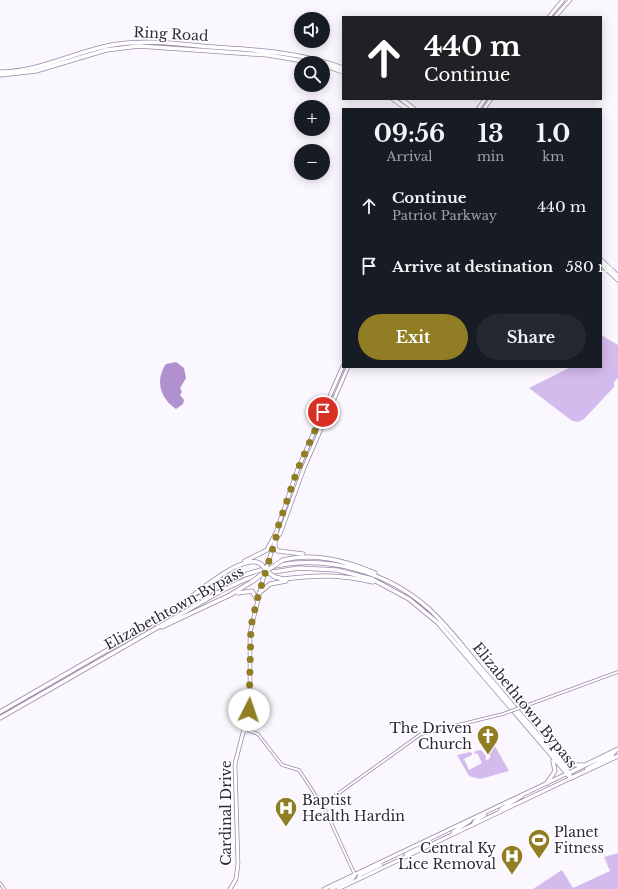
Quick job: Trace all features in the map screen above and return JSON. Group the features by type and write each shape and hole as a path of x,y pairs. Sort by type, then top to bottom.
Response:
{"highway":[{"name":"Ring Road","path":"0,72 37,67 105,46 142,42 285,53 312,58 342,68"},
{"name":"Ring Road","path":"0,75 36,70 99,52 139,46 268,55 294,59"},
{"path":"330,67 342,72"},
{"path":"394,100 406,108"},
{"path":"402,100 413,108"},
{"path":"602,261 618,276"},
{"path":"602,265 618,280"},
{"path":"276,537 275,548 283,553 320,557 363,568 380,575 391,583"},
{"path":"131,636 183,603 210,582 264,552 276,537"},
{"path":"143,636 230,595 254,581 283,560 294,557 320,557"},
{"path":"226,572 254,561 262,565 266,571 275,577 283,579 330,575 345,576 384,584"},
{"name":"Elizabethtown Bypass","path":"0,712 233,579 257,570 280,565 311,563 341,566 363,571 391,583 416,598 442,622 555,754 571,778"},
{"name":"Elizabethtown Bypass","path":"0,718 233,585 251,577 276,571 303,568 331,569 361,575 384,584 409,599 438,623 550,755 568,773"},
{"path":"259,593 270,584 300,577"},
{"path":"230,595 244,591 252,591 257,600"},
{"path":"568,773 616,750"},
{"path":"586,772 590,767 612,755 616,750"},
{"path":"555,754 570,765 586,764"},
{"path":"547,783 554,775 555,769 550,755"},
{"path":"571,778 618,756"}],"main road":[{"path":"550,16 563,0"},
{"path":"556,16 570,0"},
{"path":"276,537 297,471 342,368"},
{"path":"276,537 280,534 304,468 348,368"},
{"name":"Cardinal Drive","path":"230,889 234,883 238,864 235,764 250,705 251,626 257,600 276,537"},
{"path":"324,889 568,773"},
{"path":"338,889 571,778"},
{"path":"526,800 529,794 545,786 547,783"},
{"path":"500,812 501,809 521,798 523,795"},
{"path":"473,825 475,821 503,804"},
{"path":"434,843 436,840 468,824 470,820"},
{"path":"434,843 436,838 454,829 456,826"},
{"path":"402,858 427,844 430,839"},
{"path":"358,879 360,875 407,850"},
{"path":"331,889 352,879 354,875"}],"street":[{"path":"325,803 421,734 503,714 618,672"},
{"path":"243,732 247,730 258,734 282,765 299,770 322,805"},
{"path":"324,807 354,875"},
{"path":"0,883 4,889"}],"shaded area":[{"path":"602,336 618,345 618,378 614,382 614,387 584,419 578,422 572,421 529,388 569,368 602,368"},
{"path":"176,362 184,368 186,378 180,388 182,392 180,395 184,400 183,404 176,409 166,400 160,382 166,364"},
{"path":"495,746 509,771 480,779 469,776 457,755 470,752 472,753 472,755 464,759 469,770 482,763 477,753 474,754 475,751 481,750 486,756 485,759 488,760 491,756 489,755 489,752 487,752 489,747"},
{"path":"618,853 618,889 533,889 562,870 573,888 610,871 604,857"}],"place":[{"name":"The Driven Church","path":"488,756"},
{"name":"Baptist Health Hardin","path":"286,828"},
{"name":"Planet Fitness","path":"539,860"},
{"name":"Central Ky Lice Removal","path":"512,876"}],"route":[{"path":"249,710 250,636 257,600 276,538 276,533 297,471 323,412"}]}
